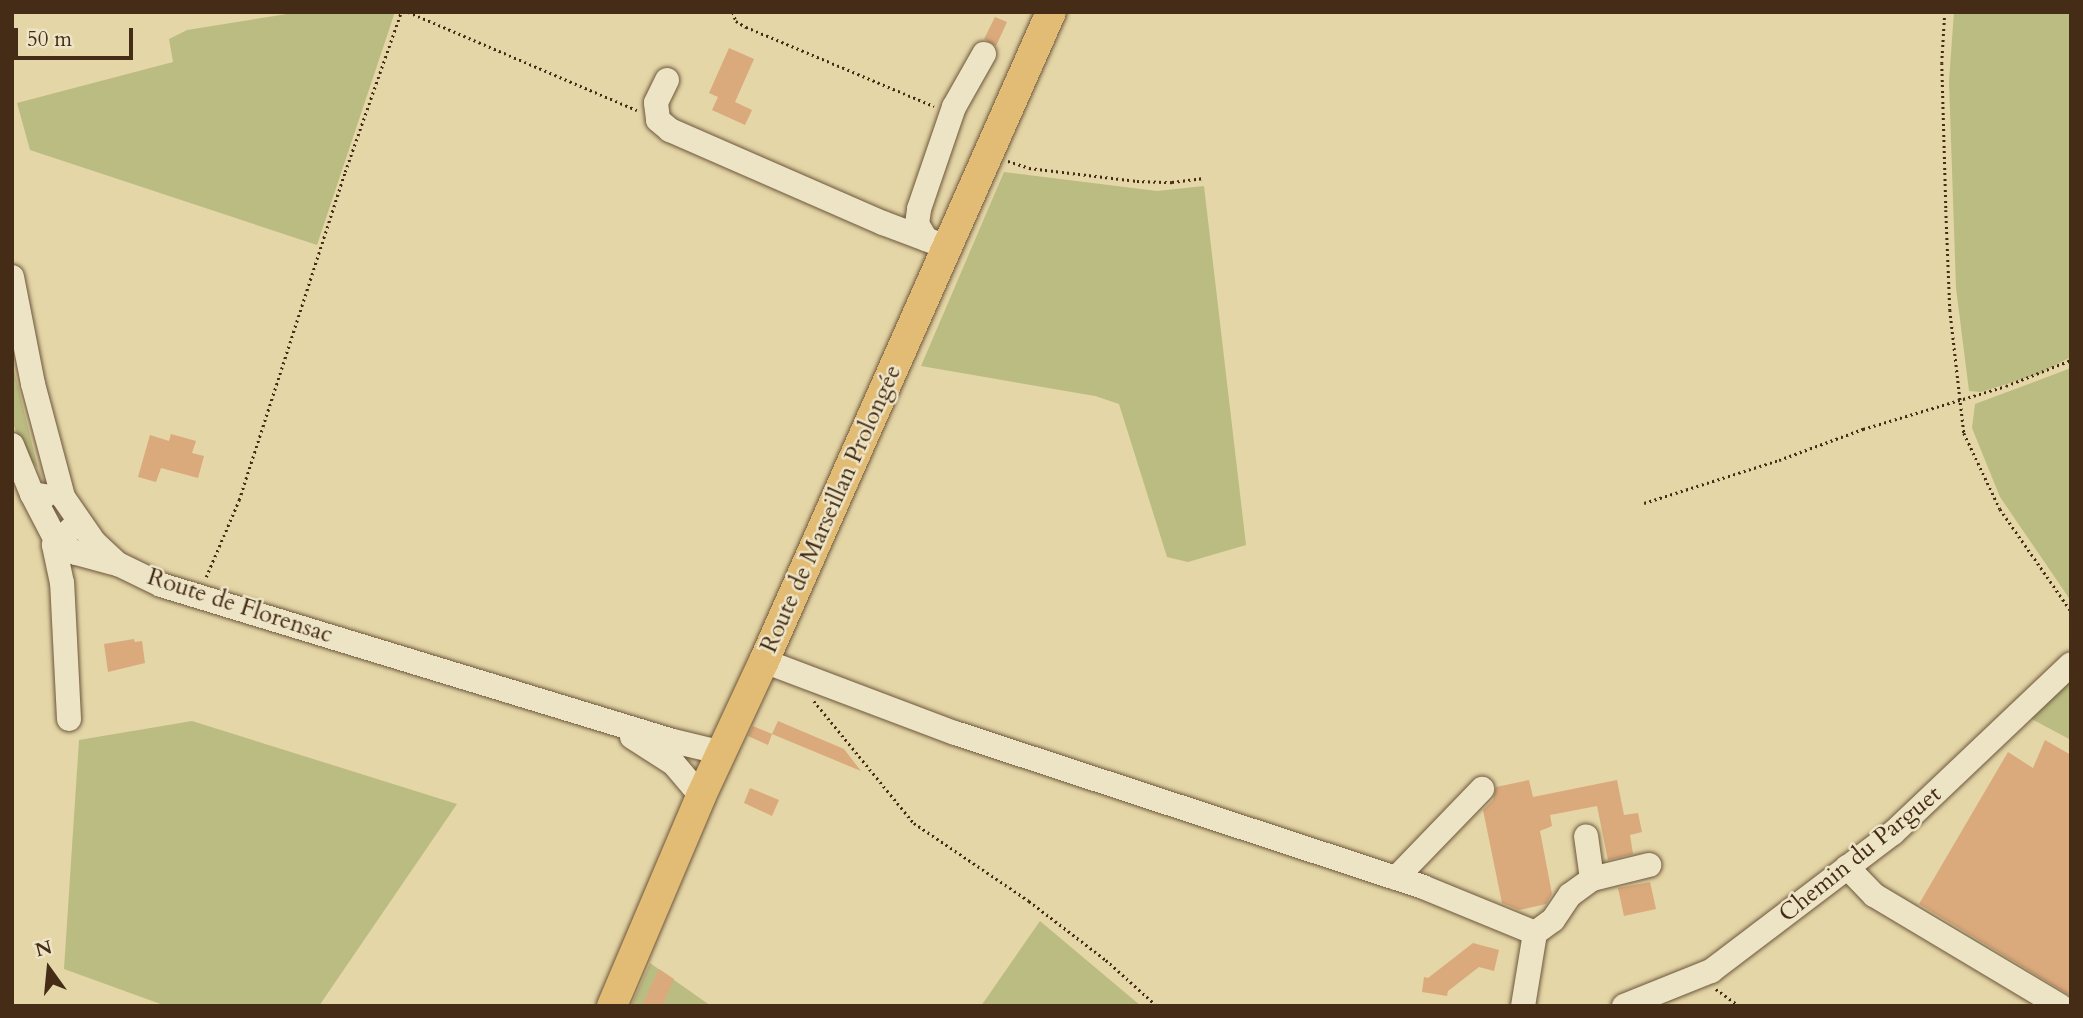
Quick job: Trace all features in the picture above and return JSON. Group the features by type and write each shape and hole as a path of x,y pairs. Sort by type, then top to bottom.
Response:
{"main road":[{"name":"Route de Marseillan Prolongée","path":"612,1006 701,796 764,661 936,243 988,155 1051,12"}],"street":[{"path":"936,243 917,224 919,209 950,122 984,54"},
{"path":"667,79 656,103 658,120 670,130 936,243"},
{"name":"Route de Florensac","path":"12,277 33,384 64,497 94,542 118,564 161,585 582,711 682,744 723,753"},
{"path":"12,444 32,494 57,542 76,553 118,564"},
{"path":"32,494 64,497"},
{"path":"69,719 62,583 54,545 79,522"},
{"path":"764,661 955,733 1396,878 1535,933"},
{"name":"Chemin du Parguet","path":"1624,1006 1711,971 1847,867 1936,795 2071,664"},
{"name":"Route de Florensac","path":"582,711 614,726 674,764 701,796"},
{"path":"1396,878 1482,789"},
{"path":"1586,835 1592,879"},
{"path":"1523,1006 1535,933 1553,920 1570,895 1592,879 1650,865"},
{"path":"1847,867 1874,895 2060,1006"}],"path":[{"path":"197,596 239,500 345,172 401,12"},
{"path":"408,12 658,120"},
{"path":"733,12 736,21 746,27 931,105 948,114 950,122"},
{"path":"1945,12 1942,63 1945,210 1950,310 1964,433 2000,509 2071,611"},
{"path":"988,155 1029,168 1085,172 1137,181 1172,182 1204,178"},
{"path":"1644,503 1779,460 1863,429 1961,401 2071,360"},
{"path":"813,700 914,823 1051,918 1106,960 1157,1006"}],"green space":[{"path":"299,12 395,12 317,245 30,150 17,103 173,62 169,39 187,30"},
{"path":"1954,12 2071,12 2071,357 2039,374 1981,392 1969,391 1956,288 1949,81"},
{"path":"1004,172 1157,191 1204,186 1246,545 1188,562 1167,557 1119,404 1095,396 921,366"},
{"path":"12,362 38,468 28,458 12,422"},
{"path":"2071,368 2071,601 2000,497 1972,428 1975,404"},
{"path":"2071,677 2071,740 2028,717"},
{"path":"192,721 457,804 319,1006 166,1006 64,969 79,740"},
{"path":"1040,921 1141,1006 981,1006"},
{"path":"650,963 711,1006 631,1006"}],"building":[{"path":"995,17 1007,22 996,46 984,39"},
{"path":"729,48 754,59 735,102 752,110 745,125 712,110 718,97 709,93"},
{"path":"171,434 196,441 192,453 204,456 198,478 161,468 156,482 138,477 150,435 169,441"},
{"path":"134,639 135,642 142,641 145,663 108,672 104,644"},
{"path":"778,721 844,749 861,771 772,734"},
{"path":"753,726 772,734 768,745 748,736"},
{"path":"2045,740 2071,755 2071,996 1919,904 2008,752 2033,768"},
{"path":"1529,780 1533,797 1617,780 1624,815 1638,813 1642,832 1630,835 1633,854 1608,860 1597,806 1550,815 1552,826 1540,831 1552,894 1546,904 1519,910 1502,903 1483,810 1493,800 1496,787"},
{"path":"750,788 779,800 772,816 744,803"},
{"path":"1650,882 1656,909 1624,916 1618,888"},
{"path":"1473,943 1499,950 1494,971 1479,967 1448,991 1447,996 1422,992 1424,977 1428,978"},
{"path":"659,969 674,979 662,1006 642,1006"}]}
